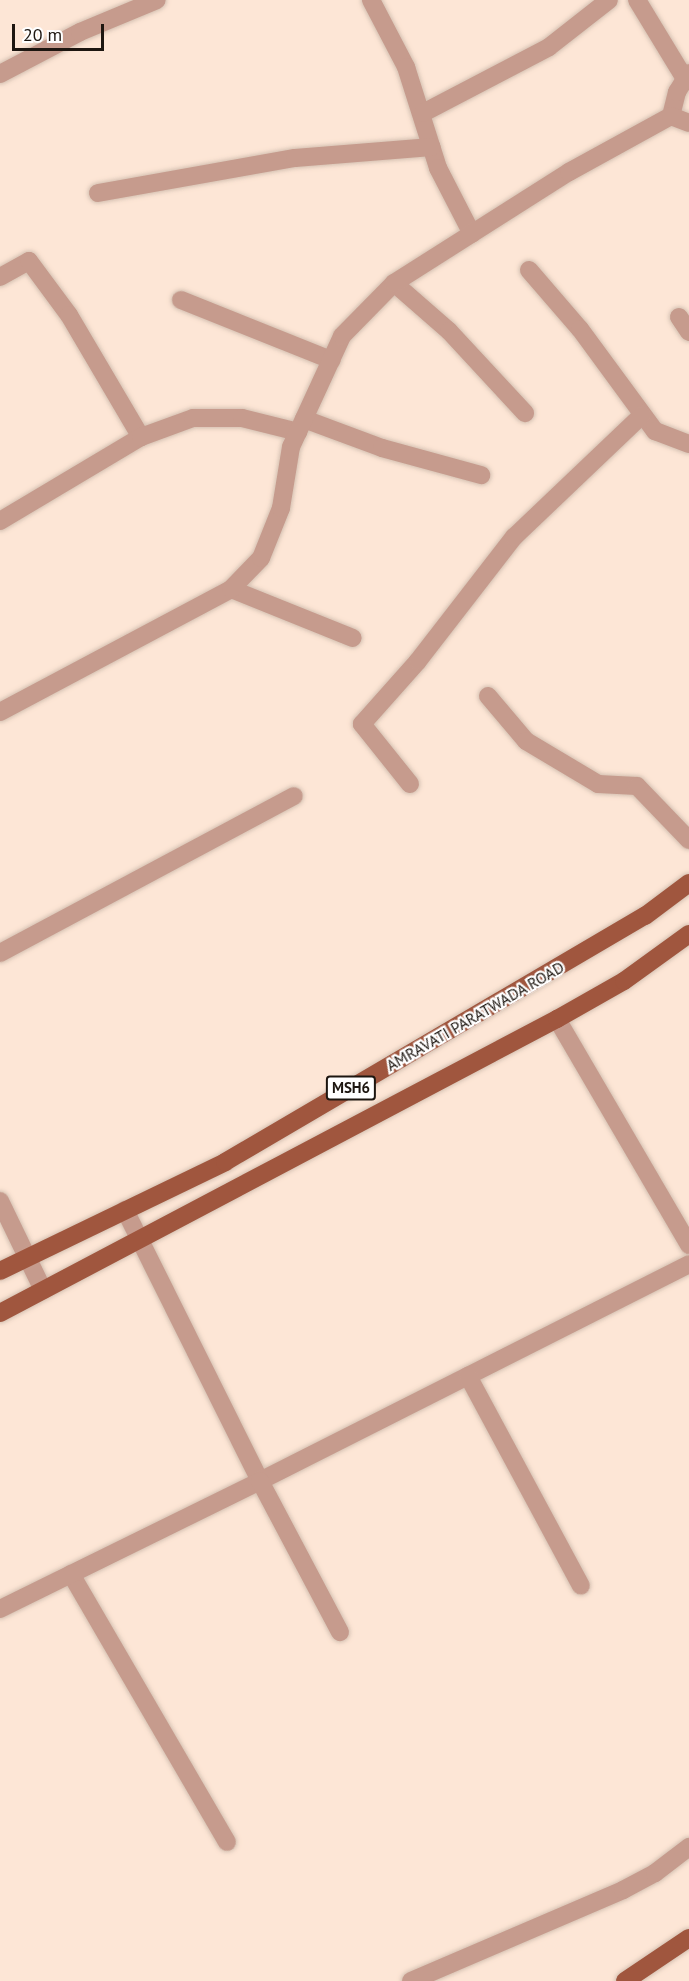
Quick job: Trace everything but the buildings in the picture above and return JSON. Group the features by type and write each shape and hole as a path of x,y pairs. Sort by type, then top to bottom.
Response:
{"main road":[{"name":"AMRAVATI PARATWADA ROAD","path":"0,1271 225,1162 645,916 689,883"},
{"name":"MSH6","path":"0,1313 557,1019 624,981 689,934"},
{"path":"625,1981 689,1938"}],"street":[{"path":"0,74 80,32 157,0"},
{"path":"371,0 406,67 423,113 438,168 472,234"},
{"path":"423,113 549,47 609,0"},
{"path":"0,712 231,589 261,558 281,508 291,447 342,336 394,283 569,172 671,116 677,92 687,76 637,0"},
{"path":"671,116 689,123"},
{"path":"98,193 295,158 432,147"},
{"path":"0,277 29,261 69,315 141,437"},
{"path":"529,270 580,329 655,431 689,444"},
{"path":"394,283 449,331 525,413"},
{"path":"181,300 331,360"},
{"path":"410,784 362,724 418,661 514,537 642,415"},
{"path":"0,521 141,437 193,417 242,418 301,425 482,475"},
{"path":"231,589 353,638"},
{"path":"488,696 526,741 598,783 637,786 689,840"},
{"path":"0,953 294,796"},
{"path":"557,1019 689,1245"},
{"path":"0,1201 43,1290"},
{"path":"125,1210 137,1240 340,1632"},
{"path":"0,1609 260,1481 689,1264"},
{"path":"468,1376 581,1586"},
{"path":"71,1574 227,1842"},
{"path":"411,1981 622,1890 655,1873 689,1847"}]}
